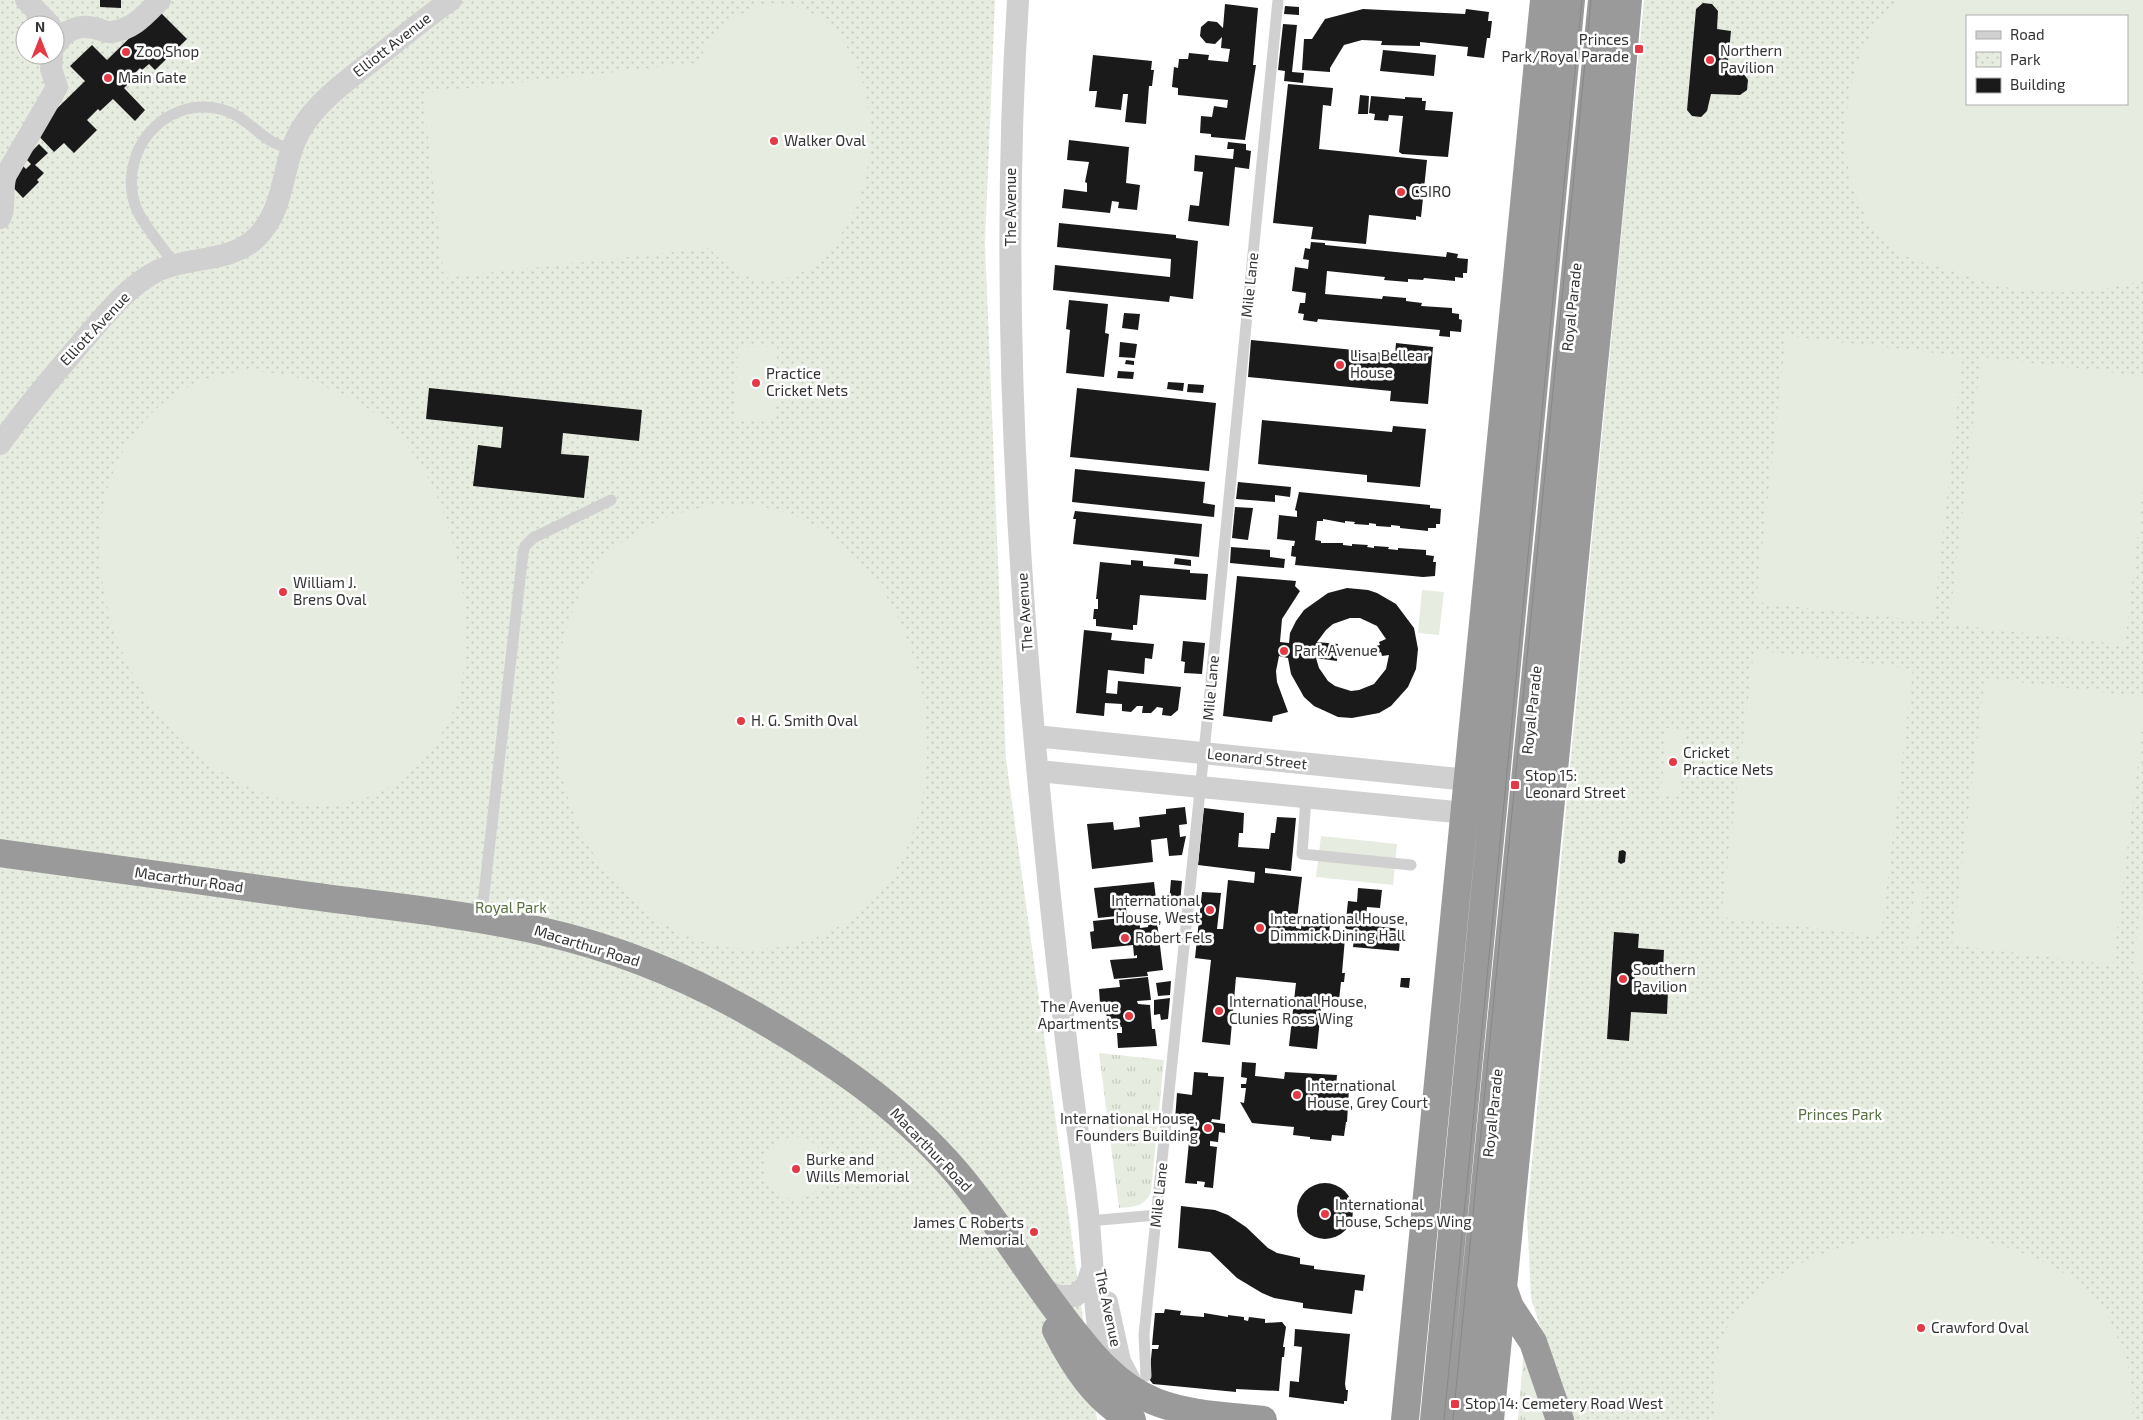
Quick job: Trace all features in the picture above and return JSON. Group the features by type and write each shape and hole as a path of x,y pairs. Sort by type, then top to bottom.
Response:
{"highway":[{"path":"1405,1420 1544,0"},
{"name":"Royal Parade","path":"1434,1420 1571,0"},
{"name":"Royal Parade","path":"1462,1420 1502,1012 1533,834 1540,763 1557,456 1602,0"},
{"name":"Royal Parade","path":"1490,1420 1529,1016 1533,834 1523,800 1540,763 1584,459 1628,0"},
{"path":"1587,147 1615,150"},
{"path":"1501,451 1528,454"},
{"path":"1557,456 1584,459"},
{"path":"1468,780 1495,798 1523,800"},
{"path":"1465,813 1495,798"},
{"name":"Macarthur Road","path":"0,853 480,920 576,940 656,968 741,1008 816,1051 872,1092 956,1171 978,1199 1034,1280 1087,1349 1103,1366 1141,1384 1160,1403 1194,1412 1263,1420"},
{"path":"1502,1012 1529,1016"},
{"path":"1428,1193 1456,1196"},
{"name":"Macarthur Road","path":"1034,1280 1071,1359 1110,1412 1132,1420"},
{"path":"1503,1286 1510,1307 1533,1342 1560,1420"},
{"path":"1103,1366 1110,1412"},
{"path":"1162,1420 1194,1412"}],"street":[{"path":"26,0 37,15"},
{"path":"65,33 80,26 92,27 110,33 130,27 138,22 160,0"},
{"name":"Elliott Avenue","path":"0,444 55,373 117,303 152,274 174,265 232,253 257,237 277,209 292,149 306,122 328,98 355,74 451,0"},
{"name":"The Avenue","path":"1018,0 1011,102 1012,353 1024,605 1048,886 1089,1221 1096,1319 1103,1366"},
{"path":"0,218 3,211 2,187 6,175 57,87 52,65"},
{"name":"Leonard Street","path":"1035,736 1468,780"},
{"path":"1091,776 1094,742"},
{"path":"1038,771 1465,813"},
{"path":"1416,808 1419,775"},
{"name":"The Avenue","path":"1089,1221 1120,1361 1141,1384"},
{"name":"The Avenue","path":"1034,1280 1056,1296 1075,1296 1086,1286 1092,1269"}],"lane":[{"name":"Mile Lane","path":"1141,1384 1144,1336 1201,788 1278,0"},
{"path":"174,265 165,248 139,215 132,189 134,159 139,146 152,128 167,117 180,111 213,108 233,113 270,140 292,149"},
{"path":"480,920 525,546 533,538 611,500"},
{"path":"1306,798 1302,854 1411,865"},
{"path":"1089,1221 1157,1214"}],"green space":[{"name":"Royal Park","path":"0,0 995,0 985,243 1006,759 1097,1420 0,1420"},
{"name":"Princes Park","path":"1644,0 2143,0 2143,1420 1570,1420 1531,1298 1527,1213"},
{"path":"1899,0 2143,0 2143,280 2088,291 2030,291 1981,281 1911,259 1893,248 1867,218 1858,201 1851,182 1845,142 1850,89 1858,60 1879,21"},
{"path":"769,3 791,5 811,12 836,32 843,41 858,70 867,101 870,149 863,187 854,210 842,232 827,252 809,268 789,278 766,280 736,272 709,248 444,278 423,93 697,63 718,33 727,25 746,12"},
{"path":"1786,336 1963,356 1933,622 1756,602"},
{"name":"Practice Cricket Nets","path":"738,347 777,347 775,420 735,419"},
{"path":"1981,357 2143,376 2143,491 2125,645 1949,624"},
{"name":"William J. Brens Oval","path":"244,371 285,375 325,386 362,405 394,430 415,456 432,487 446,520 457,556 466,630 464,665 456,705 442,734 419,764 410,773 388,788 363,799 322,805 280,799 253,789 214,767 174,733 149,700 128,664 112,624 102,582 100,540 105,499 118,461 141,425 174,395 200,381"},
{"name":"H. G. Smith Oval","path":"732,504 761,507 790,514 850,551 893,608 919,677 927,752 916,823 885,885 833,930 760,949 728,948 698,940 669,927 643,910 620,888 600,863 583,836 564,785 556,738 555,690 562,643 576,603 591,574 604,558 619,545 654,523 692,510"},
{"path":"1422,590 1444,592 1439,635 1418,633"},
{"path":"1754,650 1913,669 1881,936 1721,917"},
{"path":"1985,678 2143,697 2143,722 2113,965 1952,945"},
{"name":"Cricket Practice Nets","path":"1667,728 1685,730 1678,797 1661,795"},
{"path":"1321,836 1397,844 1393,885 1316,877"},
{"path":"1916,882 1925,883 1915,950 1907,949"},
{"path":"2143,891 2143,973 2132,972"},
{"path":"1099,1053 1164,1060 1151,1192 1145,1201 1133,1206 1119,1208"},
{"path":"795,1137 807,1139 817,1146 824,1156 826,1168 824,1180 817,1190 807,1197 795,1199 783,1197 773,1190 766,1180 764,1168 766,1156 773,1146 783,1139"},
{"name":"Crawford Oval","path":"1910,1234 1960,1237 1985,1241 2024,1253 2062,1272 2079,1283 2105,1311 2126,1358 2131,1378 2132,1420 1714,1420 1713,1391 1717,1353 1729,1325 1741,1308 1756,1293 1791,1269 1830,1251 1864,1241"},
{"path":"1524,1346 1550,1420 1518,1420"}],"building":[{"path":"100,0 121,0 121,8 100,7"},
{"name":"Northern Pavilion","path":"1703,3 1712,4 1718,11 1717,29 1731,31 1727,72 1743,73 1748,80 1747,90 1740,95 1711,94 1707,111 1701,117 1692,116 1687,110 1696,9"},
{"path":"1225,4 1258,8 1253,65 1256,65 1245,140 1211,137 1211,134 1200,133 1201,116 1212,117 1214,106 1227,108 1228,100 1178,95 1178,88 1172,87 1174,67 1178,68 1179,59 1188,59 1189,53 1209,55 1208,60 1228,62 1230,49 1221,48 1222,37 1215,44 1206,43 1200,36 1201,27 1208,21 1217,22 1223,28"},
{"path":"1285,6 1299,7 1299,15 1284,14"},
{"path":"1363,9 1465,14 1466,9 1489,12 1488,21 1492,21 1490,38 1487,38 1484,58 1467,56 1468,47 1420,42 1420,46 1381,45 1382,41 1362,40 1344,45 1330,68 1330,72 1302,70 1304,39 1312,39 1325,19"},
{"name":"Main Gate","path":"158,10 187,39 155,70 149,64 142,70 140,68 135,73 137,75 124,88 145,110 135,121 113,99 100,111 98,109 87,120 97,130 74,153 64,143 54,152 34,131 85,81 70,66 92,45 107,60"},
{"path":"1283,24 1297,25 1292,72 1304,73 1303,83 1284,81 1285,71 1278,70"},
{"path":"1383,50 1436,55 1434,76 1380,71"},
{"path":"1093,55 1152,61 1151,70 1154,70 1152,86 1149,86 1146,124 1125,122 1128,94 1123,94 1121,110 1095,107 1097,91 1089,91"},
{"path":"1288,84 1333,88 1331,106 1323,105 1319,149 1427,160 1421,217 1416,216 1416,220 1369,215 1366,244 1311,239 1313,227 1273,223"},
{"path":"1360,95 1369,96 1368,114 1358,114"},
{"path":"1371,96 1405,99 1405,97 1422,98 1422,101 1426,101 1425,110 1453,112 1448,157 1402,154 1399,152 1403,116 1389,115 1388,121 1374,120 1375,114 1369,113"},
{"path":"1069,140 1129,147 1126,183 1140,185 1137,210 1118,208 1119,202 1112,201 1110,213 1062,208 1064,189 1087,192 1087,183 1085,182 1089,162 1067,160"},
{"path":"1228,142 1246,144 1246,150 1251,151 1249,169 1235,167 1229,226 1188,221 1190,205 1199,206 1203,172 1194,171 1195,155 1233,159 1234,149 1227,149"},
{"path":"39,144 48,153 35,165 44,173 37,180 39,182 23,198 8,182 23,166 26,169 31,164 25,158"},
{"path":"1059,223 1176,235 1176,238 1198,241 1193,299 1170,296 1169,302 1053,290 1055,265 1170,277 1171,259 1057,247"},
{"path":"1311,242 1446,257 1447,252 1458,254 1457,258 1468,259 1467,273 1463,273 1463,278 1455,277 1455,281 1424,278 1423,280 1408,279 1408,282 1384,280 1385,277 1327,271 1325,294 1382,299 1383,296 1406,298 1406,301 1422,303 1421,306 1452,308 1452,313 1459,314 1459,319 1462,320 1461,332 1450,331 1450,337 1439,336 1440,330 1318,319 1317,322 1303,320 1304,314 1298,313 1300,303 1305,303 1306,293 1292,291 1295,267 1308,269 1309,260 1303,259 1305,248 1310,249"},
{"path":"1069,300 1108,304 1105,333 1109,334 1104,377 1066,373 1070,330 1066,329"},
{"path":"1124,313 1140,314 1138,330 1122,328"},
{"name":"Lisa Bellear House","path":"1251,340 1395,354 1396,343 1433,347 1428,404 1390,401 1391,391 1248,377"},
{"path":"1120,342 1137,344 1135,358 1119,357"},
{"path":"1126,360 1134,361 1134,365 1125,364"},
{"path":"1118,371 1134,372 1133,379 1117,378"},
{"path":"1168,382 1184,383 1183,391 1167,389"},
{"path":"1188,384 1204,385 1203,393 1187,392"},
{"path":"429,388 642,410 639,441 563,433 561,454 589,456 584,498 473,486 478,445 501,448 503,427 426,419"},
{"path":"1077,388 1216,403 1209,471 1070,457"},
{"path":"1262,420 1392,432 1393,426 1426,429 1420,487 1367,482 1367,475 1258,464"},
{"path":"1075,469 1205,482 1203,503 1215,505 1214,517 1072,502"},
{"path":"1238,482 1291,487 1290,497 1275,495 1275,502 1236,499"},
{"path":"1299,492 1430,505 1430,508 1441,509 1440,524 1436,524 1436,528 1428,528 1428,531 1400,528 1400,526 1376,526 1376,524 1369,523 1369,525 1354,524 1355,522 1345,521 1345,523 1323,519 1323,521 1317,521 1315,540 1321,541 1321,543 1343,543 1343,545 1352,546 1352,544 1368,545 1367,547 1374,548 1374,546 1398,550 1398,548 1426,550 1426,555 1434,556 1433,562 1436,562 1435,576 1423,577 1295,565 1296,557 1291,556 1292,546 1294,546 1295,541 1277,539 1279,515 1297,517 1297,511 1295,510"},
{"path":"1235,507 1253,508 1248,540 1232,538"},
{"path":"1075,511 1202,524 1199,557 1073,544 1076,519 1073,519"},
{"path":"1231,547 1270,550 1270,557 1285,559 1284,568 1230,563"},
{"path":"1175,558 1191,560 1191,566 1174,564"},
{"path":"1131,560 1143,561 1143,566 1190,570 1190,573 1208,574 1206,600 1140,595 1137,625 1133,625 1133,630 1096,626 1096,619 1093,619 1094,609 1098,609 1098,599 1096,599 1100,562 1131,565"},
{"name":"Park Avenue","path":"1237,576 1296,581 1295,586 1300,591 1282,619 1280,642 1289,643 1290,633 1304,610 1328,593 1347,588 1368,590 1396,604 1414,628 1418,649 1416,669 1408,687 1391,706 1379,713 1352,718 1338,717 1314,706 1304,697 1291,674 1288,658 1279,656 1276,671 1277,682 1288,712 1273,716 1272,722 1223,716","holes":["1350,618 1360,618 1377,626 1386,639 1379,642 1380,645 1376,646 1378,653 1381,652 1382,656 1389,655 1386,669 1374,684 1351,691 1335,686 1328,681 1319,668 1316,658 1337,661 1338,644 1317,642 1333,624"]},
{"path":"1084,630 1112,633 1111,640 1154,644 1152,659 1145,658 1144,674 1108,670 1106,693 1117,694 1118,681 1181,687 1178,710 1171,716 1162,715 1163,708 1157,707 1151,713 1142,713 1143,706 1137,706 1131,712 1122,711 1122,704 1105,703 1104,716 1076,713"},
{"path":"1183,641 1205,643 1202,674 1184,673 1185,662 1181,661"},
{"path":"1185,807 1187,824 1179,825 1180,837 1186,836 1182,855 1169,856 1167,838 1151,840 1153,862 1092,869 1087,824 1113,822 1114,830 1140,827 1139,817 1166,814 1166,809"},
{"path":"1204,808 1244,813 1243,833 1239,833 1238,847 1269,849 1271,833 1275,833 1277,817 1296,818 1291,871 1265,868 1265,873 1302,877 1296,928 1301,929 1302,919 1330,922 1329,936 1345,938 1342,973 1345,973 1344,982 1341,982 1339,1000 1322,998 1317,1049 1289,1046 1296,983 1236,977 1230,1045 1202,1042 1211,960 1195,958 1202,892 1221,893 1217,929 1223,929 1228,880 1254,883 1255,872 1198,865"},
{"path":"1623,850 1626,852 1625,862 1621,864 1618,862 1619,851"},
{"path":"1171,880 1182,881 1180,903 1169,902"},
{"path":"1154,882 1156,899 1125,903 1127,915 1098,918 1094,888"},
{"path":"1358,888 1382,890 1380,908 1367,907 1365,925 1401,929 1399,951 1353,947 1355,930 1345,929 1348,901 1357,902"},
{"name":"Robert Fels","path":"1139,916 1140,928 1148,927 1148,923 1157,922 1163,970 1147,972 1148,976 1114,979 1110,960 1137,958 1137,955 1134,956 1133,945 1092,949 1090,932 1094,931 1093,921"},
{"name":"Southern Pavilion","path":"1614,932 1639,934 1638,948 1664,950 1663,971 1636,969 1634,987 1668,990 1667,1014 1631,1012 1629,1041 1607,1039"},
{"name":"The Avenue Apartments","path":"1148,977 1151,1000 1137,1001 1138,1004 1150,1005 1152,1029 1155,1029 1157,1046 1118,1048 1117,1033 1122,1033 1122,1027 1108,1028 1105,1004 1100,1004 1099,989 1120,987 1119,980"},
{"path":"1401,978 1410,978 1409,988 1400,987"},
{"path":"1171,981 1170,995 1158,996 1156,983"},
{"path":"1170,998 1168,1019 1161,1020 1160,1014 1154,1015 1154,1000"},
{"name":"International House, Grey Court","path":"1242,1062 1256,1063 1255,1076 1284,1079 1285,1072 1337,1075 1336,1087 1349,1088 1347,1122 1344,1136 1332,1135 1331,1141 1310,1139 1310,1137 1293,1135 1294,1127 1252,1123 1240,1102 1244,1103 1246,1088 1241,1088 1241,1084 1246,1084 1247,1078 1241,1077"},
{"name":"International House, Founders Building","path":"1194,1072 1208,1073 1208,1076 1224,1077 1220,1120 1212,1119 1211,1122 1225,1124 1225,1133 1219,1132 1218,1142 1210,1141 1210,1146 1217,1147 1213,1188 1204,1187 1205,1182 1197,1181 1197,1184 1185,1183 1191,1121 1175,1120 1177,1093 1192,1095"},
{"name":"International House, Scheps Wing","path":"1325,1183 1336,1185 1345,1191 1351,1200 1353,1211 1351,1222 1345,1231 1336,1237 1325,1239 1314,1237 1305,1231 1299,1222 1297,1211 1299,1200 1305,1191 1314,1185"},
{"path":"1181,1206 1215,1210 1228,1215 1246,1227 1268,1248 1277,1253 1300,1258 1300,1264 1314,1266 1314,1269 1365,1275 1363,1291 1355,1290 1352,1314 1303,1308 1303,1303 1274,1298 1237,1278 1210,1252 1178,1248"},
{"path":"1165,1309 1181,1311 1180,1315 1204,1317 1204,1313 1228,1317 1228,1315 1244,1317 1244,1320 1248,1321 1249,1317 1265,1319 1265,1323 1282,1322 1286,1327 1279,1391 1236,1389 1236,1392 1153,1384 1149,1379 1152,1349 1158,1349 1159,1345 1152,1345 1155,1313 1164,1313"},
{"path":"1295,1329 1350,1334 1345,1384 1346,1390 1348,1390 1347,1401 1344,1401 1344,1404 1289,1397 1290,1381 1299,1382 1302,1347 1294,1346"}],"tram line":[{"path":"1444,1420 1582,0"},
{"path":"1453,1420 1591,0"}],"place":[{"name":"Princes Park/Royal Parade","path":"1639,49"},
{"name":"Zoo Shop","path":"126,52"},
{"name":"Northern Pavilion","path":"1710,60"},
{"name":"Main Gate","path":"108,78"},
{"name":"Walker Oval","path":"774,141"},
{"name":"CSIRO","path":"1401,192"},
{"name":"Lisa Bellear House","path":"1340,365"},
{"name":"Practice Cricket Nets","path":"756,383"},
{"name":"William J. Brens Oval","path":"283,592"},
{"name":"Park Avenue","path":"1284,651"},
{"name":"H. G. Smith Oval","path":"741,721"},
{"name":"Cricket Practice Nets","path":"1673,762"},
{"name":"Stop 15: Leonard Street","path":"1515,785"},
{"name":"International House, West","path":"1210,910"},
{"name":"International House, Dimmick Dining Hall","path":"1260,928"},
{"name":"Robert Fels","path":"1125,938"},
{"name":"Southern Pavilion","path":"1623,979"},
{"name":"International House, Clunies Ross Wing","path":"1219,1011"},
{"name":"The Avenue Apartments","path":"1129,1016"},
{"name":"International House, Grey Court","path":"1297,1095"},
{"name":"International House, Founders Building","path":"1208,1128"},
{"name":"Burke and Wills Memorial","path":"796,1169"},
{"name":"International House, Scheps Wing","path":"1325,1214"},
{"name":"James C Roberts Memorial","path":"1034,1232"},
{"name":"Crawford Oval","path":"1921,1328"},
{"name":"Stop 14: Cemetery Road West","path":"1455,1404"}]}
